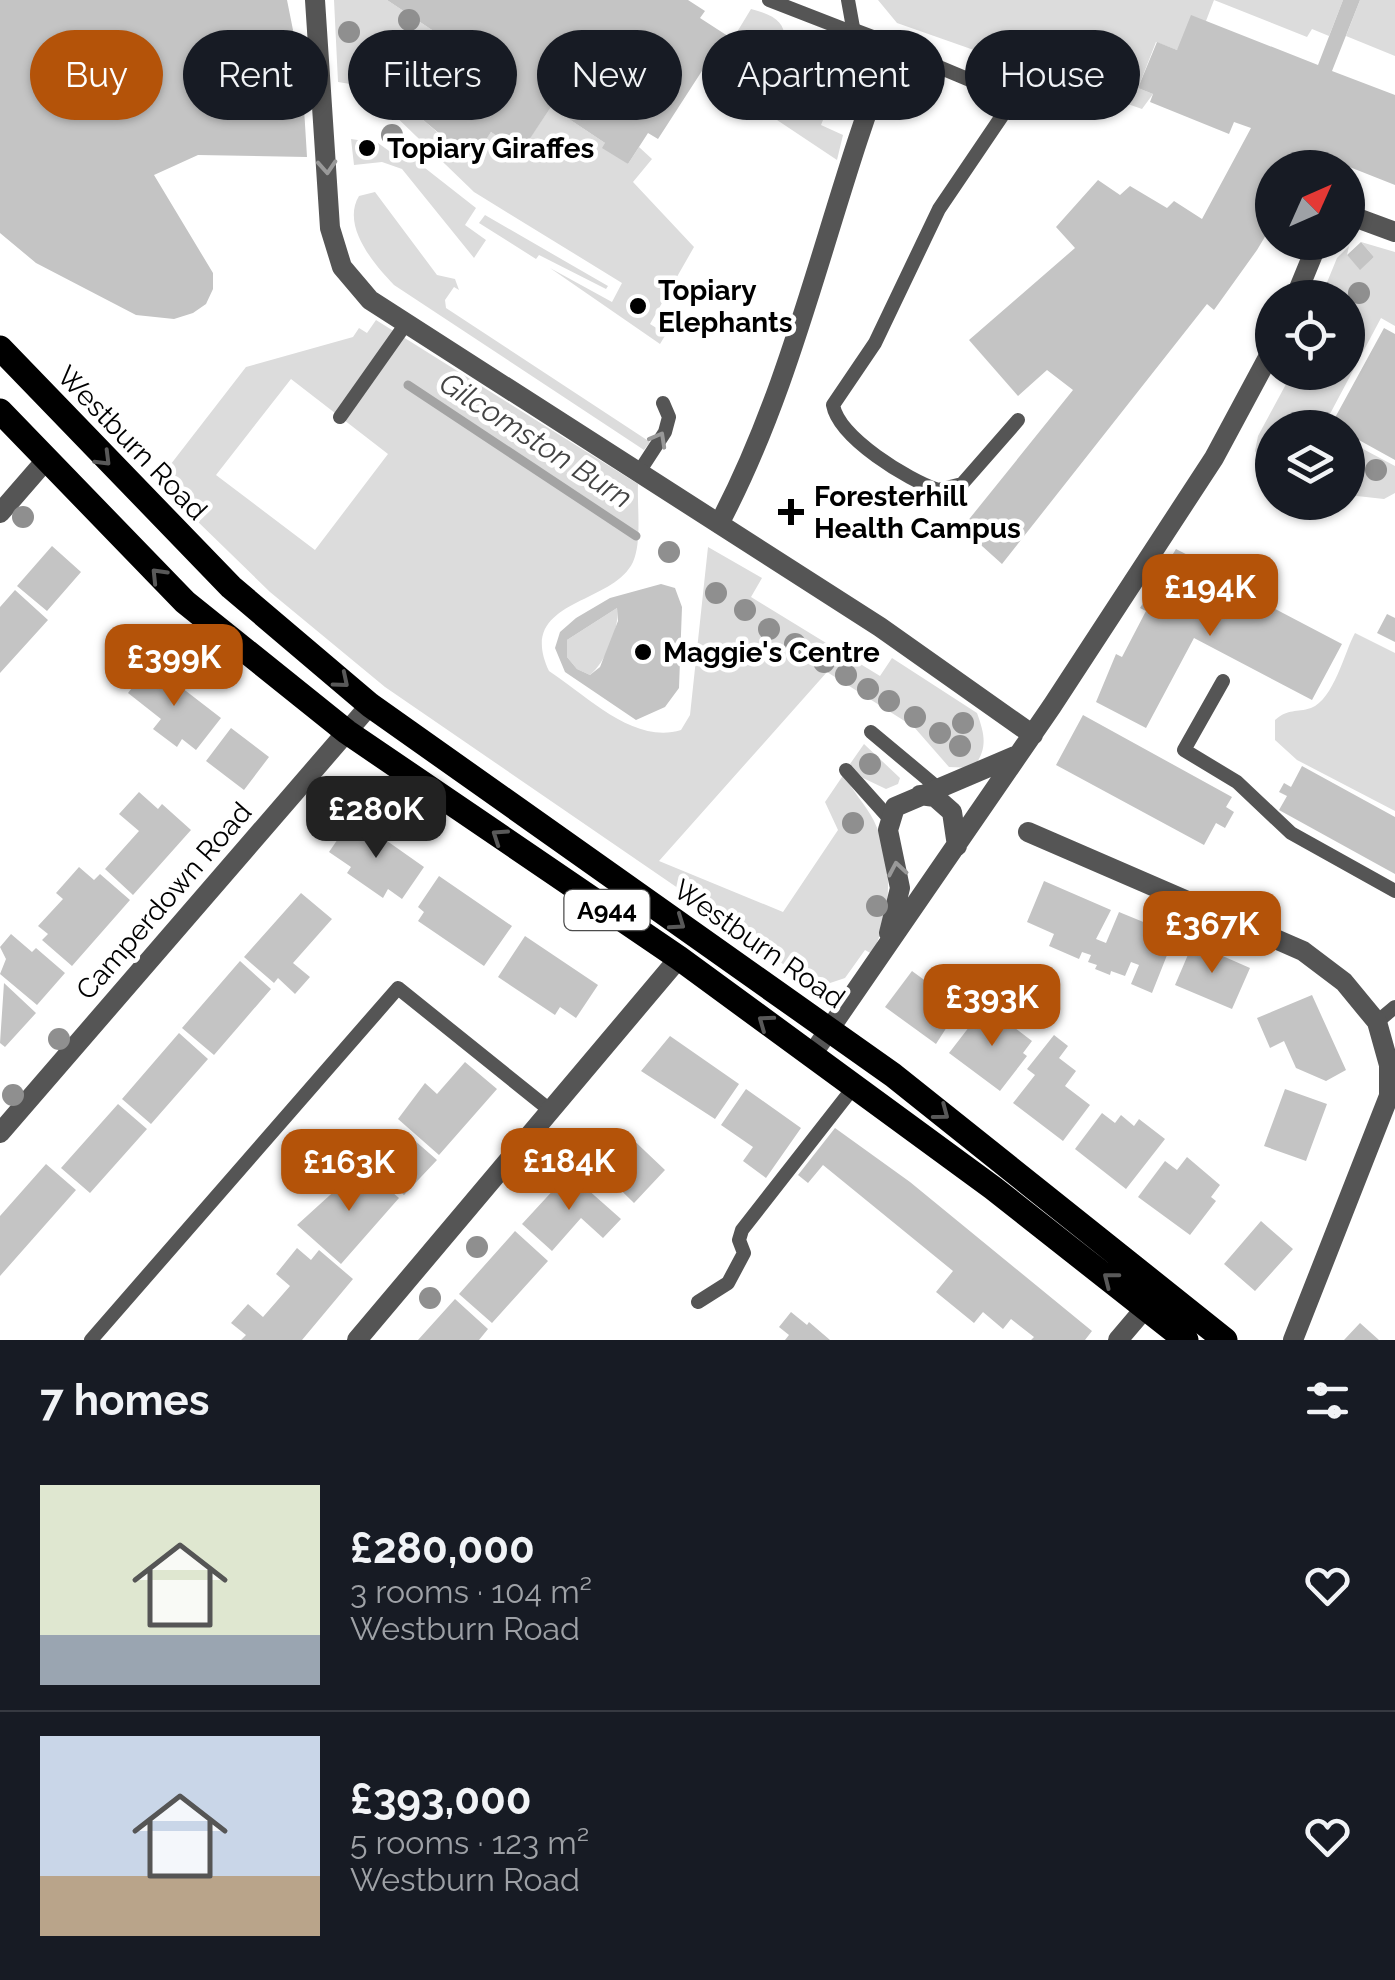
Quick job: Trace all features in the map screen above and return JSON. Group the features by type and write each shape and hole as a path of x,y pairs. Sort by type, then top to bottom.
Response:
{"main road":[{"name":"Westburn Road","path":"0,348 232,588 370,705 986,1146 1225,1340"},
{"name":"Westburn Road","path":"0,411 185,602 347,732 679,958 993,1188 1186,1340"}],"street":[{"path":"316,0 330,228 342,267 370,300 880,627 1027,744"},
{"path":"719,524 742,479 792,347 861,120"},
{"path":"1365,221 1395,232"},
{"path":"811,1056 1027,744 1214,458 1255,382"},
{"path":"0,513 46,460"},
{"name":"Camperdown Road","path":"0,1133 370,705"},
{"path":"878,962 895,918 900,888 889,818 896,807 913,796 975,777 1027,744"},
{"path":"913,796 924,794 944,802 956,823 957,846"},
{"path":"1028,832 1303,951 1344,982 1377,1022 1389,1065 1388,1096 1294,1340"},
{"path":"357,1340 679,958"},
{"path":"1118,1340 1163,1287"}],"lane":[{"path":"769,0 849,30"},
{"path":"848,0 854,30"},
{"path":"945,70 989,88 1004,106 1004,113 939,209 875,343 834,405 835,415 861,444 938,490 962,484 1018,420"},
{"path":"340,417 405,325"},
{"path":"639,472 665,432 669,417 662,404"},
{"path":"1223,680 1184,750 1237,782 1290,833 1395,891"},
{"path":"871,732 938,788"},
{"path":"846,770 889,818"},
{"path":"91,1340 398,988 551,1111"},
{"path":"1377,1022 1395,1007"},
{"path":"698,1302 728,1283 744,1253 738,1240 742,1230 852,1088"}],"shaded area":[{"path":"334,0 387,0 432,30 348,30 348,84 338,82"},
{"path":"878,0 1214,0 1206,21 1177,50 1156,42 1140,83 1140,30 965,30 965,47 945,40 945,30 917,30 897,23"},
{"path":"1214,0 1343,0 1329,36 1312,29 1307,37"},
{"path":"1360,0 1395,0 1395,56 1346,36"},
{"path":"751,9 777,20 783,30 738,30"},
{"path":"1140,89 1153,94 1140,108"},
{"path":"399,120 423,120 452,145 475,155 491,132 521,151 542,120 570,120 628,164 639,147 652,159 633,182 694,247 650,324 666,334 660,344 550,268 612,302 622,283 474,192"},
{"path":"777,120 823,120 821,125 843,135 837,160"},
{"path":"351,139 378,143 392,153 402,150 476,208 465,225 486,240 474,258 402,169 382,162 354,165"},
{"path":"375,192 437,275 455,279 459,290 454,287 445,300 446,308 650,442 644,450 394,285 362,244 354,220 359,196"},
{"path":"485,215 608,286 606,289 539,255 536,259 479,223"},
{"path":"1365,243 1395,252 1395,326 1381,318 1365,348 1365,280 1328,280 1336,260 1352,260 1360,269 1374,257"},
{"path":"376,320 638,484 638,534 633,562 622,576 555,616 545,630 542,647 549,671 611,715 663,733 681,730 690,715 708,547 762,578 751,597 880,676 892,658 977,713 984,742 978,761 973,768 949,767 914,727 827,672 659,861 783,912 838,830 825,802 844,774 871,815 880,837 888,888 884,922 872,954 865,950 845,978 815,988 723,919 385,687 270,592 157,482 246,367 353,337 359,328 367,333","holes":["291,379 388,454 315,550 216,475"]},
{"path":"1283,390 1343,390 1332,410 1272,410"},
{"path":"1365,450 1395,466 1395,493 1384,499 1365,497"},
{"path":"617,608 614,635 601,662 590,675 577,669 567,657 567,640"},
{"path":"1355,633 1395,653 1395,811 1297,760 1275,740 1275,720 1289,712 1311,708 1326,695"},
{"path":"864,744 900,778 898,784 886,789 863,778 850,764"}],"building":[{"path":"0,0 287,0 293,30 183,30 183,120 305,120 307,157 198,155 154,175 213,273 213,289 206,304 174,319 136,315 36,263 0,233"},
{"path":"387,0 688,0 705,11 700,18 719,30 702,30 702,71 682,102 682,30 537,30 537,120 542,120 521,152 491,132 476,155 453,145 423,120 517,120 517,30 432,30"},
{"path":"1343,0 1360,0 1332,71 1395,95 1395,185 1365,173 1365,150 1255,150 1255,253 1214,310 1207,304 1002,564 962,528 1073,390 1047,370 1018,396 969,340 1075,248 1056,227 1098,180 1120,195 1130,186 1167,208 1174,201 1202,219 1251,128 1234,122 1229,134 1150,102 1153,94 1140,89 1140,83 1157,42 1177,50 1191,15 1318,65"},
{"path":"570,120 670,120 658,139 648,133 628,164 602,148 605,143"},
{"path":"1365,247 1374,257 1360,270 1351,260 1365,260"},
{"path":"1384,328 1395,334 1395,460 1365,443 1365,410 1339,410 1350,390 1365,390 1365,363"},
{"path":"52,546 81,572 47,611 17,586"},
{"path":"1176,549 1244,584 1241,591 1342,644 1312,700 1194,638 1146,728 1096,702 1116,654 1122,657 1146,611 1140,608"},
{"name":"Maggie's Centre","path":"661,584 675,588 682,607 679,688 665,707 636,720 565,672 555,648 560,632 610,598","holes":["617,608 618,621 600,667 590,675 577,669 567,657 567,640"]},
{"path":"15,590 48,620 0,673 0,607"},
{"path":"1387,614 1395,618 1395,642 1377,633"},
{"path":"151,664 221,718 196,750 182,739 177,747 153,729 161,719 128,693"},
{"path":"1083,715 1232,797 1226,807 1234,812 1225,828 1216,823 1204,845 1056,765"},
{"path":"231,728 269,757 244,790 206,761"},
{"path":"1302,766 1395,817 1395,874 1279,810 1287,796 1279,792 1284,783 1291,787"},
{"path":"139,792 158,809 162,804 191,830 133,895 105,869 139,831 119,814"},
{"path":"353,817 424,867 402,899 388,889 383,898 347,873 351,867 329,852"},
{"path":"79,867 94,880 100,874 130,900 72,966 42,940 48,934 38,926 63,899 56,893"},
{"path":"439,876 512,926 484,966 418,921 424,912 418,907"},
{"path":"1044,881 1111,910 1096,939 1106,943 1119,912 1175,935 1152,993 1131,984 1139,965 1131,962 1125,976 1111,971 1110,975 1088,962 1091,955 1082,952 1079,959 1049,946 1054,934 1027,922"},
{"path":"301,893 332,919 293,963 310,977 295,994 278,978 274,983 244,957"},
{"path":"11,934 32,952 36,948 65,973 37,1005 0,974 6,959 0,947"},
{"path":"525,936 598,985 576,1018 560,1007 555,1015 498,977"},
{"path":"1193,943 1250,968 1232,1009 1175,985"},
{"path":"240,961 271,989 214,1055 182,1028"},
{"path":"912,971 938,990 944,980 950,985 955,979 970,991 936,1044 885,1007"},
{"path":"4,983 36,1013 5,1047 0,1043"},
{"path":"1312,995 1346,1070 1326,1081 1296,1068 1284,1041 1270,1048 1257,1018"},
{"path":"990,1009 1032,1041 1023,1053 1027,1056 1000,1091 949,1053 976,1018 980,1022"},
{"path":"179,1033 208,1059 151,1124 122,1099"},
{"path":"1054,1035 1068,1046 1059,1058 1076,1071 1065,1086 1090,1105 1063,1141 1013,1103 1035,1075 1027,1069"},
{"path":"670,1036 739,1084 715,1119 641,1071"},
{"path":"465,1062 497,1089 439,1155 398,1119 425,1083 437,1094"},
{"path":"746,1089 801,1128 766,1178 743,1161 753,1147 721,1125"},
{"path":"1285,1089 1327,1104 1306,1161 1264,1146"},
{"path":"118,1104 147,1129 90,1193 61,1168"},
{"path":"1102,1113 1115,1123 1121,1115 1134,1126 1139,1119 1165,1139 1126,1189 1075,1149"},
{"path":"835,1128 910,1182 1092,1331 1085,1340 1031,1340 1034,1337 1011,1319 1003,1329 983,1312 974,1323 936,1292 953,1271 823,1165 808,1183 798,1175"},
{"path":"406,1133 437,1160 404,1195 374,1168"},
{"path":"626,1133 665,1170 634,1203 596,1166 607,1154 613,1160 620,1152 614,1146"},
{"path":"1187,1157 1220,1185 1211,1197 1216,1201 1190,1235 1138,1197 1165,1161 1177,1170"},
{"path":"46,1164 76,1190 0,1276 0,1216"},
{"path":"362,1166 399,1198 341,1264 297,1225"},
{"path":"569,1173 621,1219 603,1238 581,1218 552,1251 522,1224"},
{"path":"1261,1221 1293,1249 1255,1291 1224,1264"},
{"path":"515,1231 548,1261 492,1323 459,1294"},
{"path":"297,1248 311,1260 319,1250 353,1279 302,1340 241,1340 246,1335 231,1323 248,1304 263,1317 290,1286 276,1274"},
{"path":"455,1299 488,1329 479,1340 418,1340"},
{"path":"791,1312 830,1340 785,1340 789,1335 779,1327"},
{"path":"1360,1323 1379,1340 1344,1340"}],"waterway":[{"name":"Gilcomston Burn","path":"408,385 636,536"}],"place":[{"name":"Topiary Giraffes","path":"367,148"},
{"name":"Topiary Elephants","path":"638,306"},
{"name":"Foresterhill Health Campus","path":"791,512"},
{"name":"Maggie's Centre","path":"643,652"}]}
